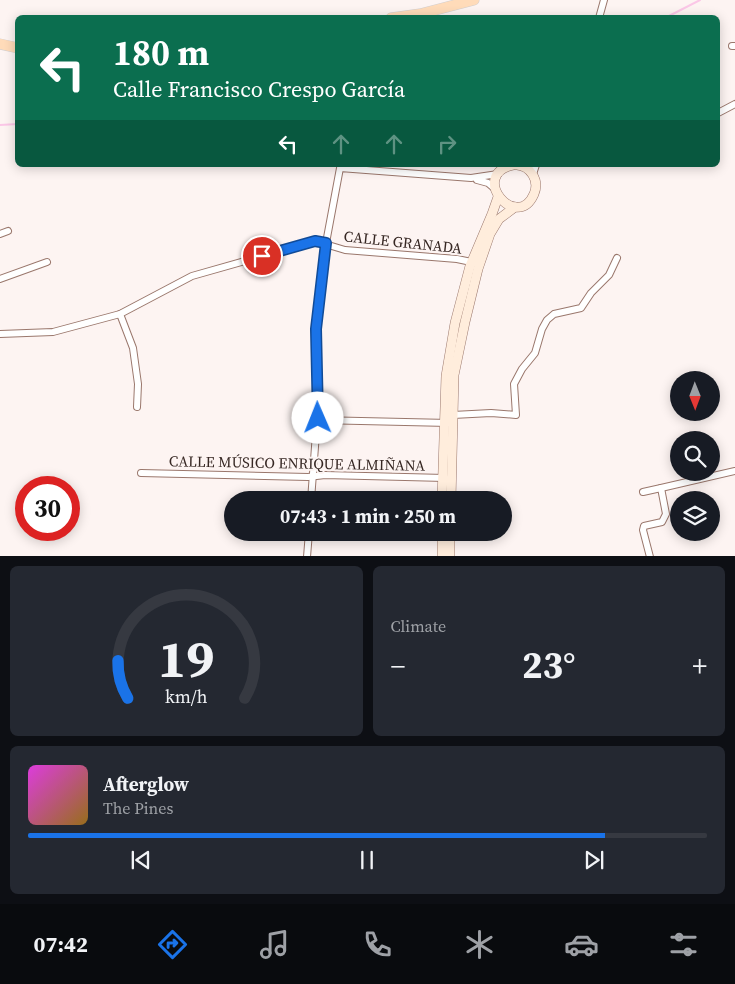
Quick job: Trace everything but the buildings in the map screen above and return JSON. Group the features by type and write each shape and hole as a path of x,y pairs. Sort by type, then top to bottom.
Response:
{"main road":[{"path":"413,15 474,0"},
{"path":"0,44 15,47"},
{"path":"0,50 15,52"}],"street":[{"path":"600,15 604,0"},
{"path":"720,112 735,104"},
{"path":"444,491 447,478 450,420 446,376 455,323 492,214 496,193 495,181 502,170 510,167"},
{"path":"312,491 318,420 316,329 326,243 340,168 471,178 488,183 505,204 515,207"},
{"path":"475,262 499,219 515,207 524,205 536,191 536,182 532,168"},
{"path":"471,178 498,174"},
{"path":"0,234 8,231"},
{"path":"0,334 53,332 120,314 192,276 315,241 326,243"},
{"name":"CALLE GRANADA","path":"326,243 345,250 475,262"},
{"path":"318,420 450,420 491,413 516,416 514,384 522,368 535,353 542,329 547,320 554,314 581,308 591,293 609,275 617,258"},
{"path":"0,279 47,262"},
{"path":"120,314 133,348 138,384 137,407"},
{"path":"643,492 735,470"},
{"name":"CALLE MÚSICO ENRIQUE ALMIÑANA","path":"142,473 447,478"},
{"path":"447,478 449,491"},
{"path":"650,556 643,530 644,526 662,522 665,518 662,488"},
{"path":"307,556 308,541"},
{"path":"442,541 442,556"},
{"path":"450,541 450,556"}],"waterway":[{"path":"671,15 700,0"},
{"path":"0,125 15,124"}],"route":[{"path":"262,256 315,241 326,243 316,329 318,418"}]}
